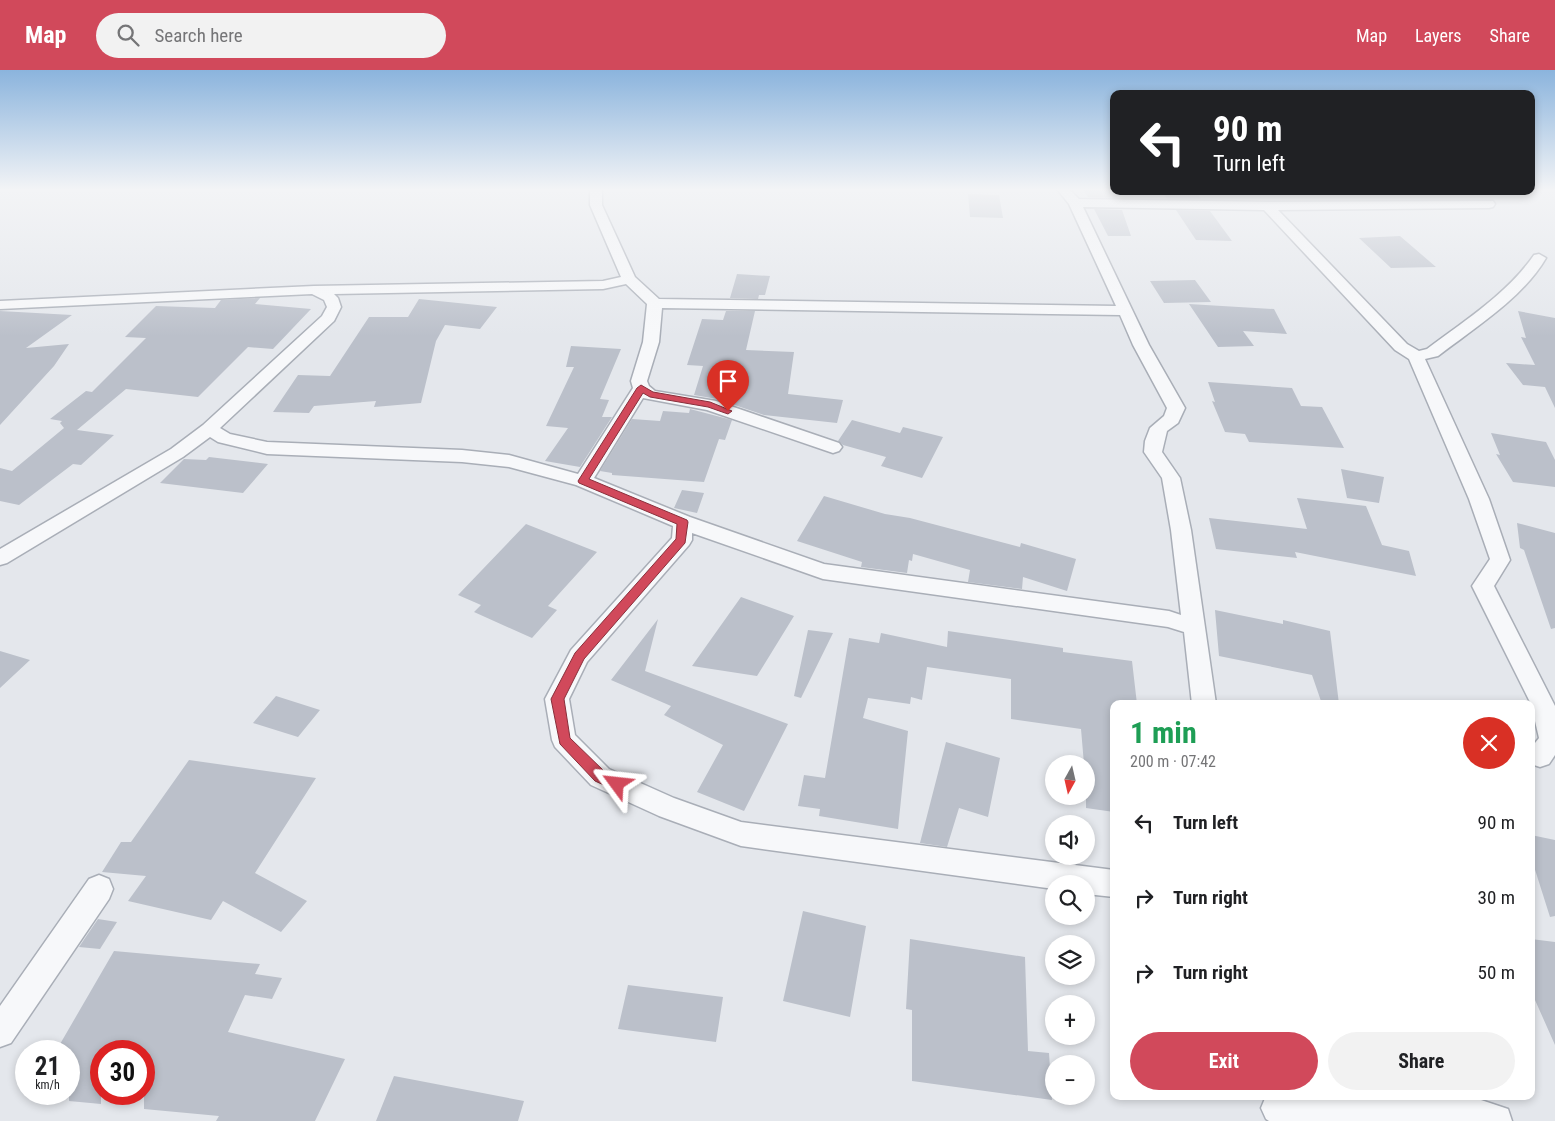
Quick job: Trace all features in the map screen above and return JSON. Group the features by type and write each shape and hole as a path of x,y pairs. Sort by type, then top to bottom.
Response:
{"street":[{"path":"611,238 630,279 655,303 1125,311"},
{"path":"1091,238 1141,345 1176,408 1172,419 1159,428 1154,441 1153,452 1171,478 1181,530 1203,700"},
{"path":"1297,238 1401,347 1416,356 1479,499 1500,560 1484,586 1546,712 1552,740 1542,757"},
{"path":"1416,356 1432,353 1505,297 1535,265 1539,258"},
{"path":"0,305 314,290 602,286 630,279"},
{"path":"0,558 177,453 208,429 329,318 334,307 331,298 314,290"},
{"path":"655,303 650,342 639,381 641,388 650,395 710,405 833,448"},
{"path":"583,481 641,388"},
{"path":"208,429 224,438 267,448 462,456 500,460 583,481 683,522 822,571 1169,620 1193,627"},
{"path":"683,522 682,540 579,656 557,699 564,740 600,777 668,808 741,834 1110,883"},
{"path":"0,1032 99,889"},
{"path":"1277,1108 1475,1114 1496,1121"}],"building":[{"path":"1195,238 1230,238 1232,241 1196,240"},
{"path":"1359,238 1402,238 1436,267 1391,268"},
{"path":"737,274 770,276 765,295 759,295 758,299 730,298"},
{"path":"1195,280 1211,302 1164,303 1150,281"},
{"path":"260,298 255,304 311,309 273,349 248,347 198,397 126,389 77,430 114,435 81,465 73,464 19,505 0,501 0,468 12,471 64,428 60,423 62,421 50,419 86,391 92,392 146,338 125,337 156,306 215,308 221,300"},
{"path":"419,299 497,307 480,329 445,325 436,341 421,403 374,407 376,401 314,406 309,413 273,412 298,375 330,376 369,317 408,317"},
{"path":"1189,304 1274,309 1287,334 1243,331 1254,346 1218,347"},
{"path":"0,311 72,315 26,348 69,344 54,366 0,425"},
{"path":"726,311 755,311 746,350 794,352 788,394 843,400 837,423 764,415 717,399 694,395 703,366 687,365 702,319 723,320"},
{"path":"1518,311 1555,318 1555,408 1545,387 1523,385 1506,363 1535,365 1521,337 1526,338"},
{"path":"571,346 621,349 600,399 609,400 602,417 612,417 580,467 545,461 568,428 546,426 574,367 566,367"},
{"path":"1208,382 1292,388 1301,406 1322,407 1344,448 1249,442 1245,434 1225,432 1212,401 1215,402"},
{"path":"690,409 732,420 725,440 719,439 704,482 612,475 612,473 600,471 632,419 660,421 663,411 689,413"},
{"path":"852,420 900,433 903,427 943,437 922,478 881,466 886,457 843,445 838,441"},
{"path":"1491,433 1546,442 1555,460 1555,487 1513,482 1496,454 1500,455"},
{"path":"209,457 268,464 243,493 160,483 184,459 206,460"},
{"path":"1341,469 1384,477 1379,503 1347,498"},
{"path":"682,490 704,493 697,513 674,508"},
{"path":"824,496 885,514 910,518 1020,547 1021,543 1076,559 1067,591 1023,577 1022,589 968,582 970,570 913,554 912,561 909,560 907,573 861,567 862,562 797,541"},
{"path":"1297,498 1366,506 1382,545 1409,551 1416,576 1295,552 1297,558 1216,549 1209,518 1307,529"},
{"path":"1517,523 1555,533 1555,628 1551,629 1524,550 1520,548"},
{"path":"526,524 597,552 548,606 557,610 532,638 474,612 481,605 458,595"},
{"path":"741,597 794,616 757,676 692,666"},
{"path":"1215,610 1283,624 1283,620 1330,631 1339,700 1321,700 1312,675 1219,656"},
{"path":"658,619 645,671 788,724 744,811 697,792 723,745 664,715 671,706 611,680"},
{"path":"808,630 833,633 801,698 794,696"},
{"path":"948,631 1063,648 1063,652 1132,661 1137,700 1110,700 1110,811 1086,808 1086,805 1095,805 1095,755 1083,755 1081,729 1011,719 1011,679 927,667 922,700 911,697 910,704 868,698 863,718 908,731 898,829 819,816 820,809 798,806 804,775 825,778 849,638 879,643 881,633 947,647"},
{"path":"0,651 30,660 0,688"},
{"path":"276,696 320,710 298,737 253,723"},
{"path":"946,742 1000,758 988,817 959,808 947,847 920,843"},
{"path":"189,760 316,778 255,873 307,901 281,932 223,901 211,920 128,901 146,876 102,872 121,842 131,842"},
{"path":"1535,836 1555,840 1555,916 1550,917 1535,870"},
{"path":"803,911 866,926 850,1017 783,1001"},
{"path":"98,919 117,922 100,949 79,947"},
{"path":"910,939 1025,957 1028,1051 1049,1053 1049,1055 1045,1055 1045,1099 912,1081 912,1010 906,1009"},
{"path":"1535,940 1555,942 1555,1045 1535,1000"},
{"path":"114,951 260,964 255,974 282,978 272,999 245,995 228,1032 345,1059 315,1121 216,1121 219,1116 144,1109 144,1105 155,1105 155,1040 90,1040 90,1103 80,1102 80,1040 62,1040"},
{"path":"628,985 723,997 716,1042 618,1029"},
{"path":"394,1076 524,1101 518,1121 376,1121"}],"route":[{"path":"617,784 600,777 564,740 557,699 579,656 682,540 683,522 583,481 641,388 650,395 710,405 728,411"}]}
